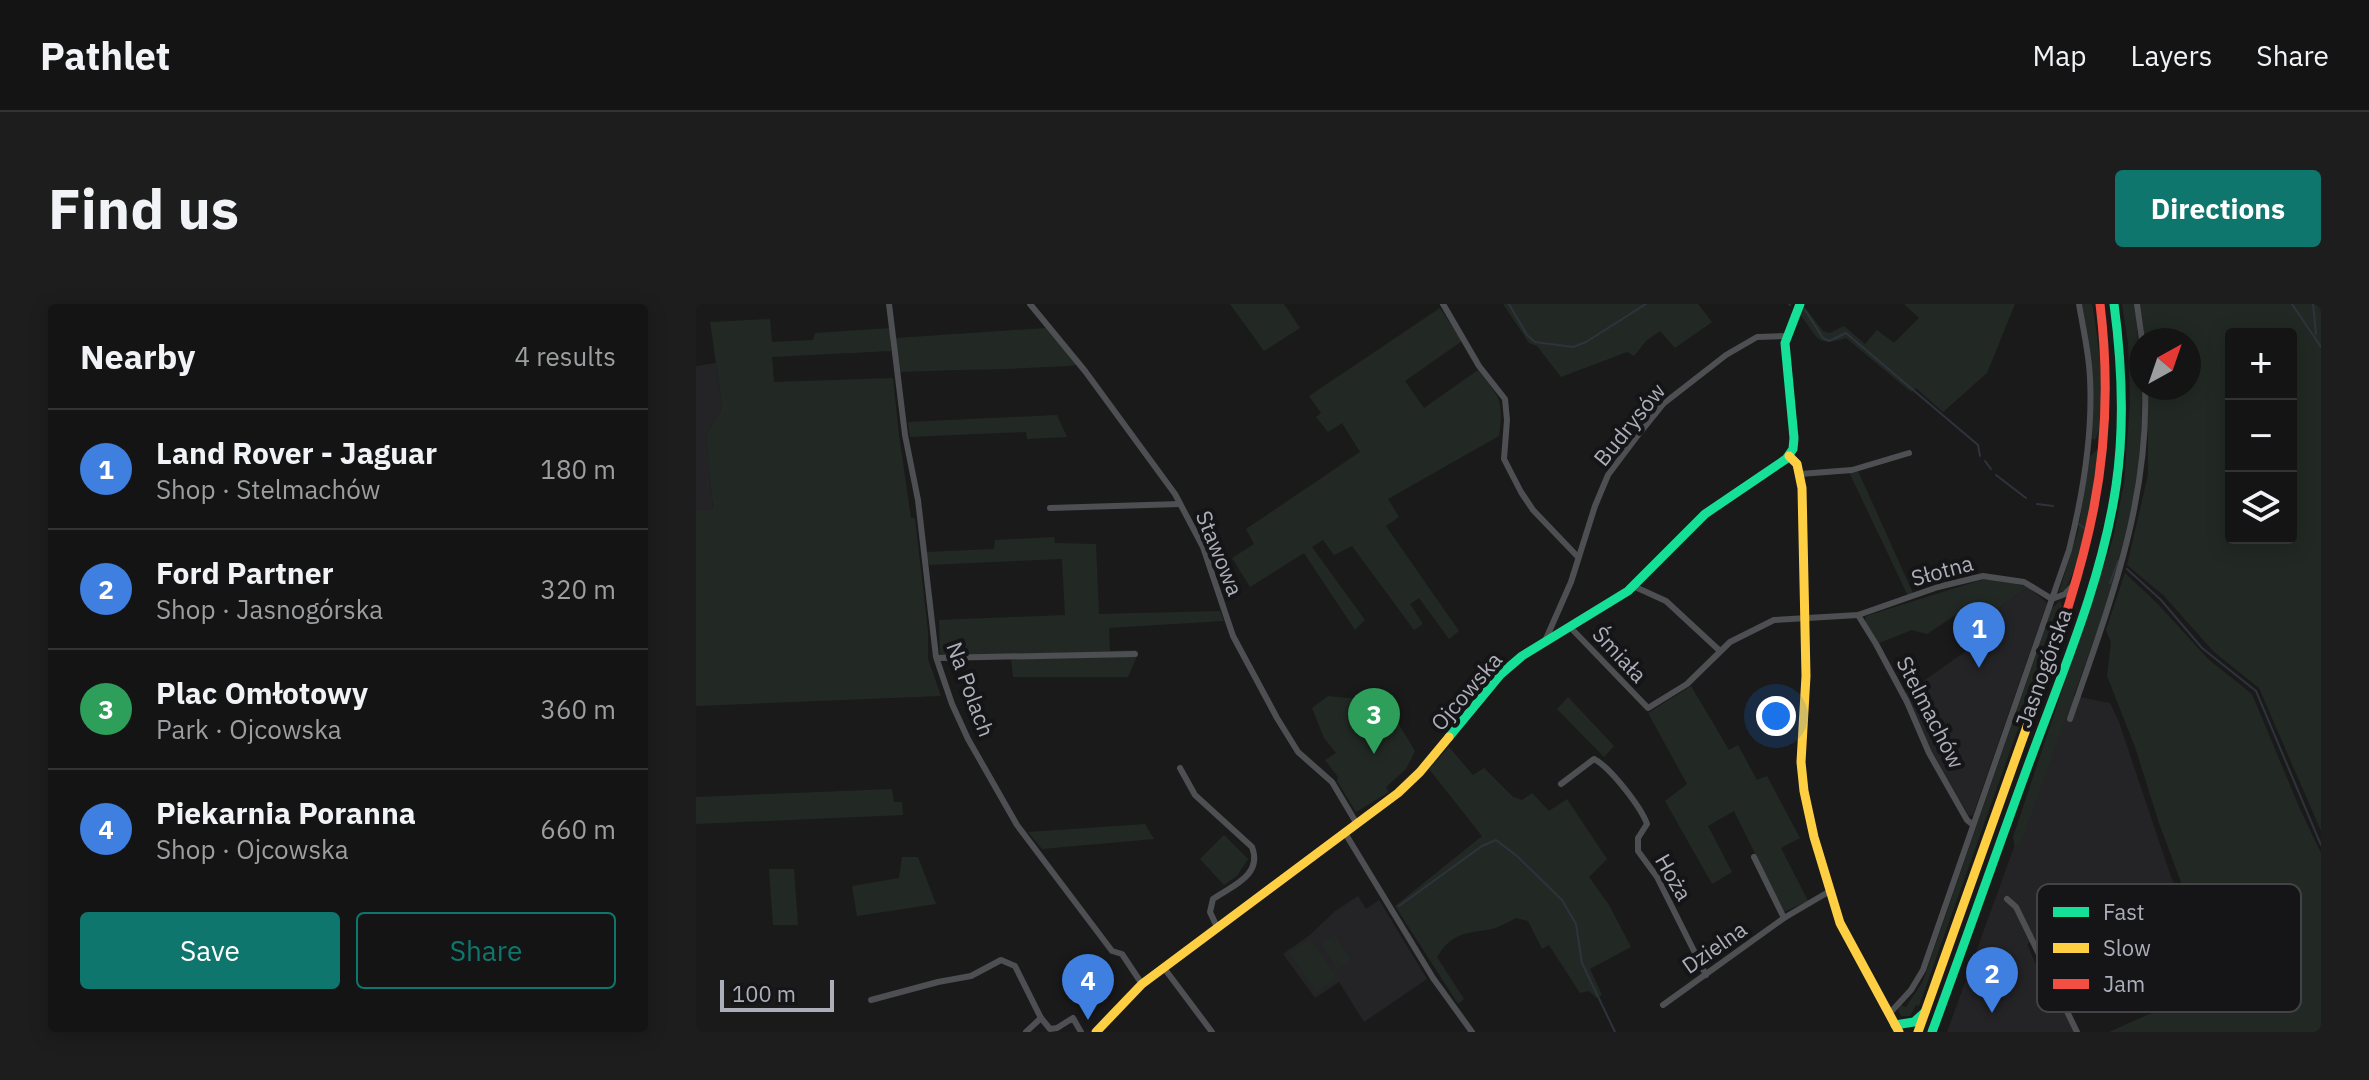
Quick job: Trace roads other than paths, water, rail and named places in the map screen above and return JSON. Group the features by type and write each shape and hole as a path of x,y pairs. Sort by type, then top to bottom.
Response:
{"street":[{"name":"Na Polach","path":"889,304 903,423 918,500 937,658 968,739 1017,825 1112,951 1122,954 1142,984"},
{"name":"Stawowa","path":"1030,304 1139,443 1180,504 1203,547 1233,636 1277,718 1298,752 1332,782 1357,824"},
{"path":"1443,304 1479,366 1505,399 1504,459 1521,492 1533,510 1578,557"},
{"path":"1800,304 1786,336 1794,438 1789,456 1797,464 1800,474 1806,676 1801,762 1814,837 1846,935 1889,1014 1893,1030 1914,1022 1925,1012"},
{"name":"Stelmachów","path":"1889,1014 1911,990 1923,970 2060,581 2074,530 2088,449 2090,375 2079,304"},
{"name":"Jasnogórska","path":"1918,1032 2079,578 2099,497 2107,423 2108,371 2100,304"},
{"name":"Jasnogórska","path":"1932,1032 2081,616 2106,536 2119,462 2122,412 2114,304"},
{"path":"2137,304 2140,328"},
{"name":"Budrysów","path":"1545,641 1562,604 1608,475 1663,404 1741,345 1757,337 1786,336"},
{"path":"2070,719 2119,579 2130,537 2142,469 2145,400"},
{"path":"2088,449 2098,444 2107,423"},
{"path":"1800,474 1852,470 1909,453"},
{"name":"Ojcowska","path":"1096,1032 1142,984 1412,781 1501,674 1545,641 1608,605 1633,586 1705,514 1789,456"},
{"path":"1050,508 1180,504"},
{"name":"Słotna","path":"1804,619 1858,615 1938,587 1983,576 2024,582 2052,599"},
{"path":"2052,599 2065,594 2079,578"},
{"path":"1633,586 1666,601 1720,651"},
{"name":"Stelmachów","path":"1858,615 1907,702 1929,753 1967,820 1973,825"},
{"name":"Śmiała","path":"1569,626 1648,708 1687,684 1730,642 1763,624 1804,619"},
{"path":"937,658 1135,654"},
{"name":"Hoża","path":"1561,784 1594,759 1603,763 1636,806 1647,824 1638,838 1638,851 1657,877 1706,975"},
{"path":"1180,768 1195,795 1252,847 1255,855 1254,866 1245,878 1213,899 1210,912 1217,927"},
{"path":"1345,833 1433,978 1472,1032"},
{"path":"1754,857 1784,918"},
{"name":"Dzielna","path":"1663,1005 1784,918 1830,891"},
{"path":"2007,899 2016,907 2037,950"},
{"path":"871,1000 971,976 1001,960 1015,966 1041,1018 1050,1029 1073,1018 1081,1032"},
{"path":"1164,968 1212,1032"},
{"path":"2067,1012 2077,1032"},
{"path":"1026,1032 1041,1018"}],"waterway":[{"path":"1509,304 1527,335 1535,342 1573,347 1646,304"},
{"path":"2292,304 2321,347"},
{"path":"2313,304 2316,334"},
{"path":"1805,310 1823,338 1829,341 1846,333 1978,445 1980,456"},
{"path":"1985,461 1991,469"},
{"path":"1996,475 2026,498"},
{"path":"2037,504 2053,506"},
{"path":"2079,524 2084,528"},
{"path":"2110,583 2118,561"},
{"path":"2127,569 2161,600 2202,648 2256,691 2321,845"},
{"path":"1399,906 1482,846 1496,840 1562,900 1576,924 1582,963 1615,1032"}],"place":[{"name":"Land Rover - Jaguar","path":"1979,668"},
{"name":"Plac Omłotowy","path":"1374,754"},
{"name":"Ford Partner","path":"1992,1013"},
{"name":"Piekarnia Poranna","path":"1088,1020"}]}
